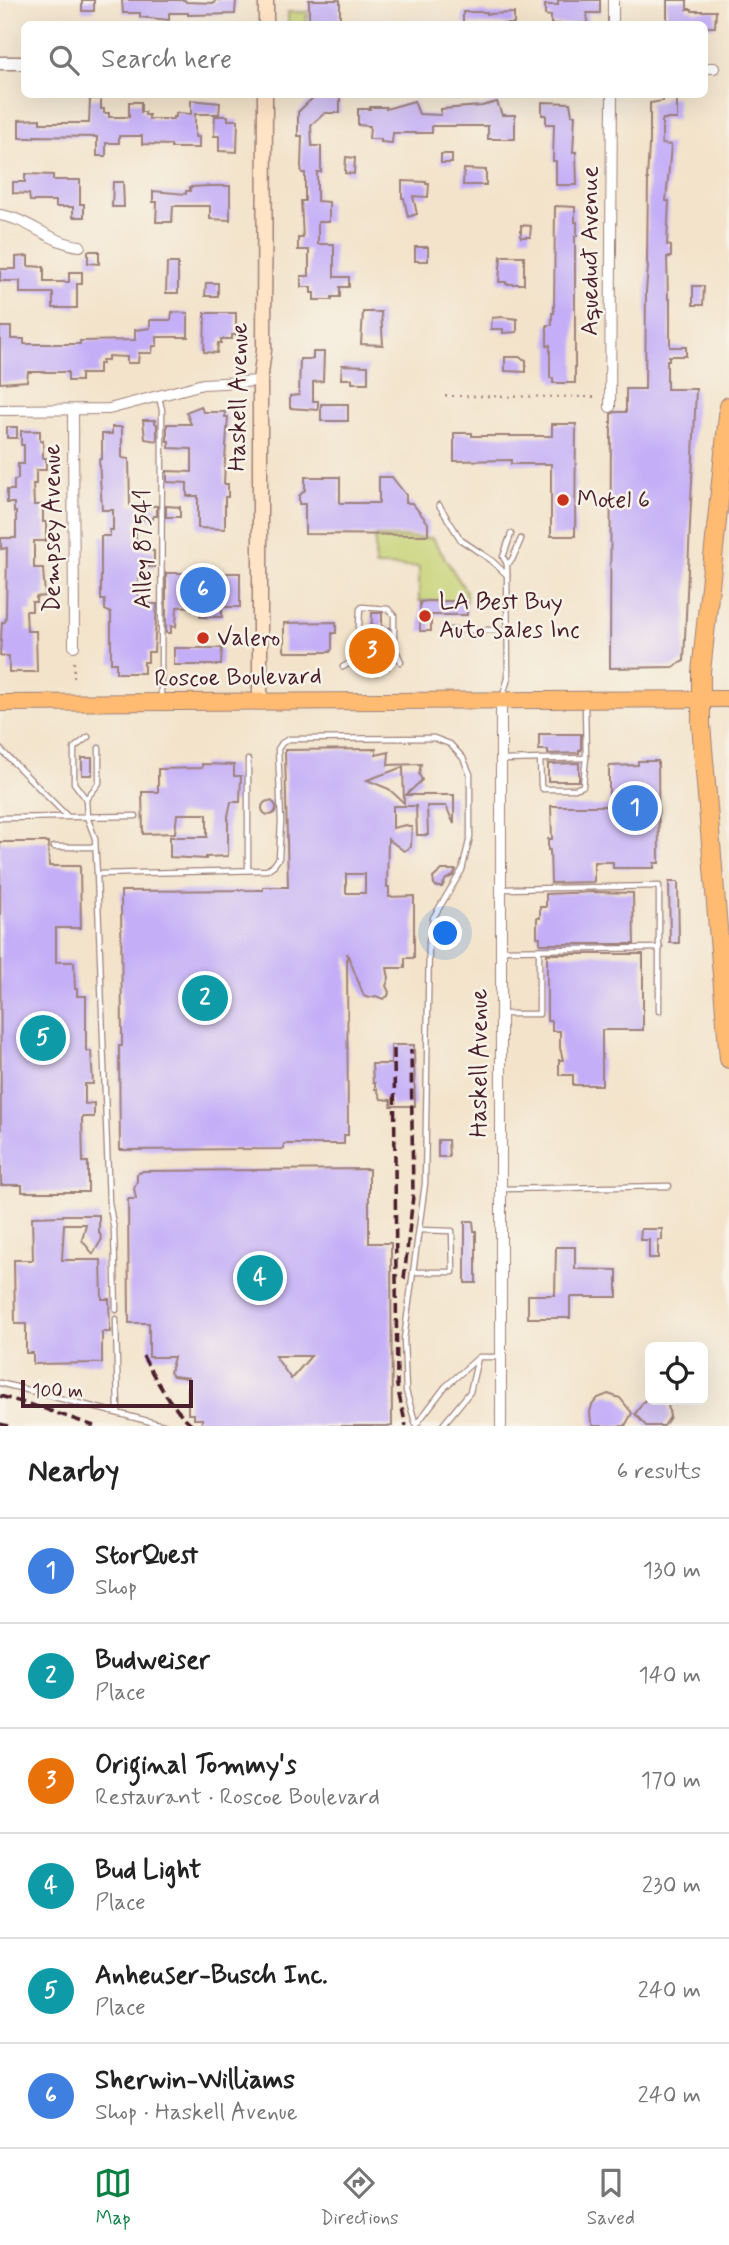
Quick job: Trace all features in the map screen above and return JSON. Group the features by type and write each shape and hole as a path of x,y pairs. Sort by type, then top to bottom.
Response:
{"highway":[{"path":"729,406 701,672 703,751 729,1059"}],"main road":[{"path":"266,0 266,21"},
{"name":"Haskell Avenue","path":"260,701 260,381 264,350 265,98"},
{"name":"Roscoe Boulevard","path":"0,703 729,699"}],"street":[{"path":"613,0 613,21"},
{"path":"0,63 21,63"},
{"name":"Aqueduct Avenue","path":"610,402 612,98"},
{"path":"0,215 17,220 56,240 80,246"},
{"path":"0,410 109,409 203,384 260,381"},
{"name":"Dempsey Avenue","path":"73,410 74,646"},
{"name":"Haskell Avenue","path":"501,699 501,1426"}],"lane":[{"name":"Alley 87541","path":"159,397 162,410 161,702"},
{"path":"439,505 461,540 508,575"},
{"path":"501,699 508,678 508,564 503,557 503,551 511,534"},
{"path":"508,564 521,539"},
{"path":"358,642 360,609 388,608 394,615 394,646 401,662"},
{"path":"450,630 508,630"},
{"path":"343,667 355,660"},
{"path":"540,759 541,786 544,789 575,789 583,786 586,758 585,699"},
{"path":"88,737 74,748 74,783 86,799 87,817 95,838 109,1202 114,1230 116,1310"},
{"path":"97,874 267,870 279,858 281,821 278,749 289,739 434,737 450,744 463,758 470,774 470,837 461,870 433,918 429,942 425,1184 404,1339 406,1391 416,1426"},
{"path":"86,799 99,783 99,748"},
{"path":"0,749 67,817"},
{"path":"502,760 586,758"},
{"path":"248,760 248,870"},
{"path":"0,818 136,816"},
{"path":"54,847 95,847"},
{"path":"502,889 659,886 659,1012"},
{"path":"502,950 660,948"},
{"path":"502,1014 539,1014 539,950"},
{"path":"502,1189 669,1186"},
{"path":"413,1272 453,1272 453,1231 419,1230"},
{"path":"116,1319 118,1412"},
{"path":"442,1426 470,1392 478,1357"},
{"path":"416,1426 445,1387 478,1357 502,1357"},
{"path":"0,1383 167,1426"}],"path":[{"path":"445,396 610,402"},
{"path":"74,646 74,678"}],"green space":[{"path":"288,12 315,12 315,16 307,16 306,21 288,21"},
{"path":"375,537 432,538 466,591 466,601 419,601 419,567 375,566"}],"building":[{"path":"82,0 94,0 94,11 82,11"},
{"path":"122,0 215,3 215,0 236,0 235,14 169,13 169,20 140,17 140,13 123,13"},
{"path":"309,0 340,0 340,21 309,21"},
{"path":"558,0 600,0 600,13 587,13 588,21 551,21 551,16 545,15 545,5 558,5"},
{"path":"667,0 687,0 687,9 692,11 716,11 715,27 708,27 708,21 667,21"},
{"path":"463,12 514,13 514,21 463,21"},
{"path":"313,98 340,98 340,113 325,113 311,125 312,146 321,146 321,172 317,172 317,201 329,202 329,222 318,222 318,244 334,244 334,277 349,277 349,287 340,287 340,297 332,297 332,300 314,300 311,287 301,287 301,276 309,276 309,250 298,250 298,238 303,238 301,201 305,201 305,173 302,173 301,166 302,136 298,136 298,112"},
{"path":"663,98 677,98 677,119 663,119 662,122 662,144 671,145 666,201 669,201 667,245 671,246 671,257 667,257 670,347 686,347 686,356 669,356 667,360 667,389 696,389 684,661 673,667 610,668 611,414 626,412 626,389 645,389 650,103 663,101"},
{"path":"90,99 101,99 101,109 104,109 104,113 109,113 109,117 129,117 129,102 141,102 141,112 149,115 149,119 173,119 176,113 191,114 191,100 220,103 219,114 195,114 195,137 199,137 199,148 142,144 142,136 119,136 119,143 106,143 106,156 97,156 97,137 19,138 19,120 89,123"},
{"path":"414,101 419,114 441,115 441,109 482,106 497,102 502,115 515,115 515,139 488,139 488,126 432,126 432,133 393,133 392,143 369,139 370,126 358,125 358,109 386,109"},
{"path":"542,102 570,103 572,115 575,115 573,152 576,152 577,185 556,185 556,161 553,161 554,124 546,124 546,115 542,115"},
{"path":"215,116 228,116 228,120 238,120 237,152 219,151 219,136 214,136"},
{"path":"441,154 452,154 452,163 441,163"},
{"path":"346,157 355,158 354,174 345,173"},
{"path":"464,169 486,170 486,185 463,185"},
{"path":"25,174 53,175 53,180 80,180 80,204 84,204 84,217 73,217 73,207 56,207 56,201 30,201 29,194 13,193 13,182 25,182"},
{"path":"402,181 429,184 428,197 413,196 417,214 408,217 402,198"},
{"path":"113,182 123,182 124,207 112,207"},
{"path":"230,186 230,220 210,219 210,206 173,206 172,222 156,222 157,202 153,202 153,191 186,194 190,187"},
{"path":"555,206 575,207 577,222 575,383 553,383 553,378 550,378 547,325 552,325 554,313"},
{"path":"521,225 531,226 530,237 521,237"},
{"path":"415,247 428,247 428,261 415,261"},
{"path":"88,251 99,251 99,264 88,263"},
{"path":"28,256 28,266 44,267 44,282 69,282 69,272 82,272 82,284 77,284 77,308 53,308 53,293 20,293 20,281 0,281 0,269 16,269 16,257"},
{"path":"501,256 524,256 524,284 499,282"},
{"path":"167,263 178,263 178,293 166,293"},
{"path":"206,283 218,283 218,296 205,296"},
{"path":"693,286 704,286 703,305 693,305"},
{"path":"172,312 188,313 188,337 157,337 157,346 153,346 152,353 139,353 138,363 127,363 127,357 108,356 108,360 102,360 102,364 99,364 99,374 81,374 81,381 68,381 68,372 28,372 27,381 0,383 0,327 11,327 11,339 24,339 24,344 135,340 135,330 150,328 150,320 171,320"},
{"path":"363,312 381,312 383,345 361,344"},
{"path":"205,313 236,313 236,335 232,335 232,339 221,339 217,353 204,352"},
{"path":"492,318 517,319 517,332 503,333 503,329 491,329"},
{"path":"313,352 324,352 323,381 313,382 313,401 318,401 318,410 290,408 290,396 299,395 300,359 313,359"},
{"path":"505,357 526,360 526,372 505,371"},
{"path":"342,365 368,366 368,383 352,383 352,379 341,379"},
{"path":"321,404 348,404 348,421 321,421"},
{"path":"201,406 203,412 225,412 225,417 228,417 224,484 228,484 228,497 225,497 225,529 198,528 198,496 187,496 187,483 167,482 167,471 192,472 192,449 169,448 167,424 191,424 186,412"},
{"path":"143,420 155,420 157,441 145,439"},
{"name":"Motel 6","path":"552,424 576,424 575,536 551,536 551,464 511,464 511,460 454,461 454,433 472,433 472,436 552,436"},
{"path":"7,427 17,427 17,438 7,438"},
{"path":"112,427 122,427 122,458 129,459 130,505 157,506 157,516 153,516 153,519 136,519 136,549 154,551 154,567 146,567 146,577 138,577 138,604 157,604 154,652 148,652 144,673 116,673 116,663 111,663 111,613 105,610 105,600 101,600 101,536 110,536 110,530 113,530 113,510 102,510 99,459 102,459 102,434 112,434"},
{"path":"21,431 40,431 43,458 46,458 46,470 36,470 36,484 33,484 34,505 43,505 43,522 46,522 46,541 34,541 34,568 43,568 45,596 36,597 36,602 32,602 32,611 26,611 27,631 36,631 37,672 9,672 9,656 0,656 2,622 5,622 6,617 7,548 1,549 1,538 16,538 16,512 14,503 7,503 7,490 14,490 14,480 18,479 18,464 24,464"},
{"path":"305,477 340,477 340,503 379,503 379,477 392,477 406,495 406,503 412,503 428,523 428,535 305,534 305,504 299,504 299,496 305,490"},
{"path":"166,506 180,507 180,517 166,517"},
{"path":"166,573 240,573 240,607 222,607 222,617 200,617 200,606 177,607 176,627 171,626 171,633 166,633"},
{"name":"LA Best Buy Auto Sales Inc","path":"465,601 467,615 431,615 431,631 420,631 420,602"},
{"path":"372,613 382,613 382,628 389,628 389,669 381,669 377,675 364,675 355,667 360,661 355,655 355,646 360,647 363,642 371,642"},
{"path":"336,622 336,633 332,633 330,652 285,652 284,623"},
{"name":"Valero","path":"174,648 222,648 221,665 174,665"},
{"path":"539,734 581,734 581,750 579,753 548,754 548,750 539,750"},
{"path":"376,749 376,755 389,752 388,765 421,764 419,774 422,780 406,795 454,795 454,824 446,806 427,806 428,835 417,835 416,806 393,806 393,828 406,825 412,827 411,847 404,851 388,839 387,887 389,897 414,896 414,958 405,958 405,968 387,968 388,996 383,999 364,996 347,953 348,1135 344,1135 344,1144 284,1144 284,1149 120,1150 121,891 263,890 263,887 288,887 285,750","holes":["403,767 404,803 389,789 367,780","346,874 365,874 365,893 346,893"]},
{"path":"82,758 92,758 92,775 82,775"},
{"path":"638,761 658,761 659,863 654,863 654,868 613,868 613,862 594,862 594,882 551,883 548,839 552,839 551,806 609,806 609,766 638,765"},
{"path":"579,763 579,781 548,781 548,764"},
{"path":"202,764 234,765 234,776 241,776 240,802 231,802 228,816 228,856 206,859 170,857 170,837 207,837 207,814 177,814 175,833 143,834 142,792 158,792 158,769 202,768"},
{"path":"266,801 272,801 276,808 272,815 266,815 262,811 262,805"},
{"path":"0,842 48,842 49,866 80,866 81,928 56,928 56,962 74,962 77,996 86,996 86,1051 91,1051 93,1084 85,1084 85,1104 94,1103 94,1117 82,1117 83,1162 88,1162 88,1192 22,1192 22,1185 1,1185"},
{"path":"442,870 456,870 442,887 437,887 433,878"},
{"path":"669,882 678,882 679,943 670,943"},
{"path":"633,893 634,944 540,944 540,937 537,937 537,918 540,918 540,907 546,907 546,894"},
{"path":"547,954 643,954 643,1030 602,1030 602,1085 573,1085 573,1075 559,1075 559,1060 563,1060 560,1031 552,1031 552,1021 547,1021"},
{"path":"391,1045 414,1045 415,1106 391,1106 391,1100 381,1099 375,1089 372,1064 391,1064"},
{"path":"438,1140 448,1140 449,1157 438,1157"},
{"path":"369,1169 369,1243 391,1243 392,1426 202,1426 202,1419 194,1419 194,1414 188,1414 188,1378 173,1376 170,1372 174,1357 149,1357 149,1323 129,1323 128,1199 136,1199 134,1188 137,1174 143,1171","holes":["275,1356 311,1356 291,1379"]},
{"path":"99,1215 99,1232 102,1239 93,1254 82,1240 86,1224 64,1224 62,1260 101,1260 102,1299 109,1299 110,1332 102,1332 102,1363 33,1364 33,1353 26,1353 26,1324 15,1324 14,1260 33,1260 32,1217"},
{"path":"465,1221 473,1221 476,1231 476,1283 465,1283"},
{"path":"641,1229 662,1229 662,1240 658,1240 658,1258 649,1258 649,1240 640,1240"},
{"path":"556,1247 575,1247 575,1269 617,1270 617,1297 570,1297 570,1318 528,1318 528,1295 555,1295"},
{"path":"608,1394 620,1398 632,1413 625,1426 594,1426 591,1422 592,1405 598,1398"},
{"path":"645,1400 645,1405 668,1405 670,1417 664,1426 646,1426 635,1414"}],"railway":[{"path":"394,1049 397,1386 406,1426"},
{"path":"404,1279 413,1196 411,1049"},
{"path":"143,1356 171,1403 194,1426"},
{"path":"0,1396 94,1426"},
{"path":"0,1424 8,1426"}],"place":[{"name":"Motel 6","path":"563,500"},
{"name":"Sherwin-Williams","path":"203,590"},
{"name":"LA Best Buy Auto Sales Inc","path":"425,616"},
{"name":"Valero","path":"203,638"},
{"name":"Original Tommy's","path":"372,651"},
{"name":"StorQuest","path":"635,808"},
{"name":"Budweiser","path":"205,998"},
{"name":"Anheuser-Busch Inc.","path":"43,1038"},
{"name":"Bud Light","path":"260,1278"}]}
